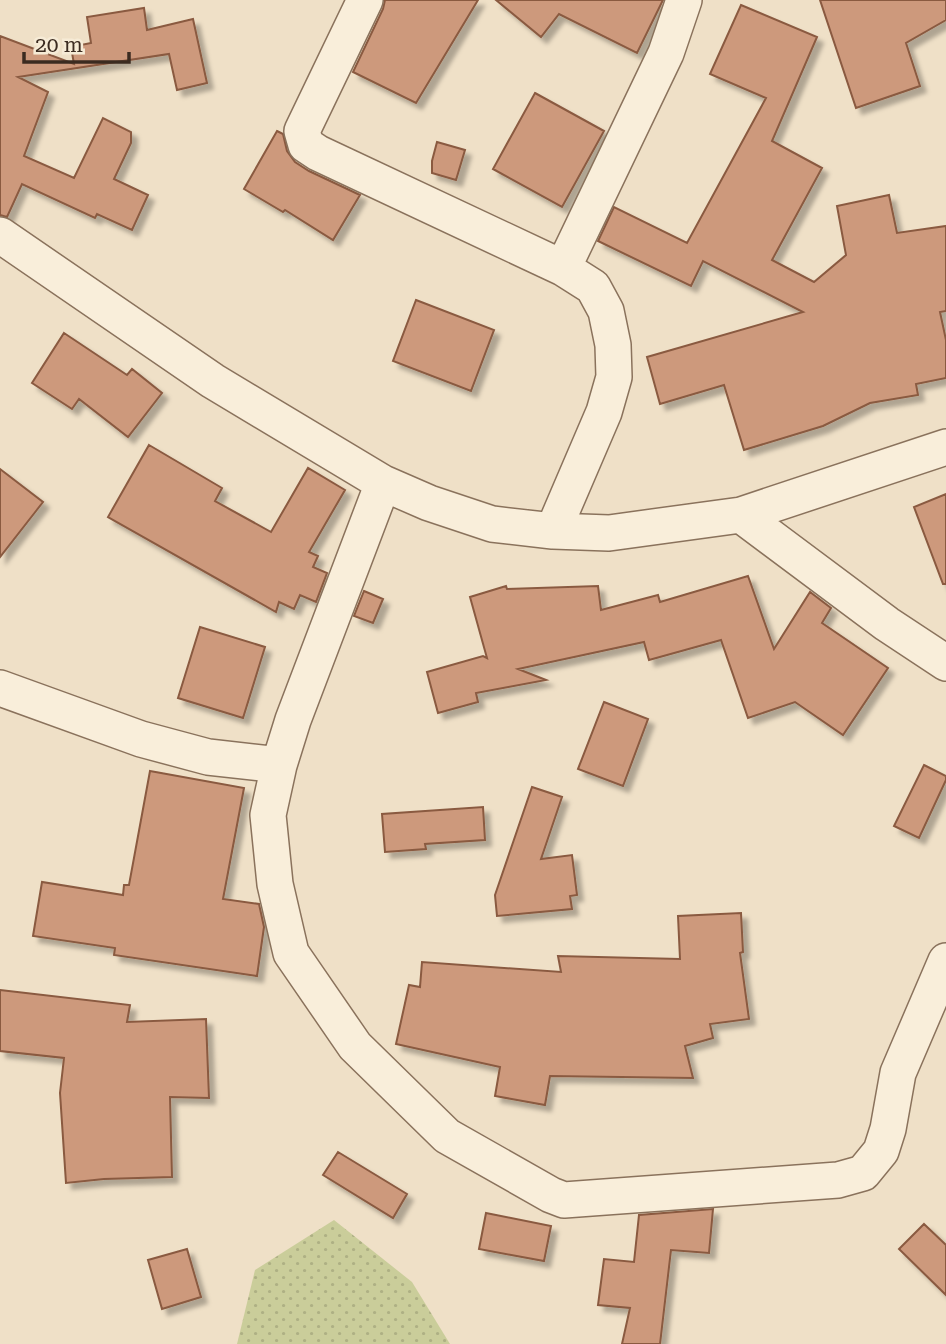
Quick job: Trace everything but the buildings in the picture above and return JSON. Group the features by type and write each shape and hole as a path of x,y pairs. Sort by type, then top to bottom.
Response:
{"street":[{"path":"365,0 302,131 306,145 563,268 593,287 607,311 613,345 614,377 604,412 553,531"},
{"path":"563,268 666,53 684,0"},
{"path":"0,235 213,381 383,483 429,503 492,524 553,531 609,533 741,514 946,447"},
{"path":"383,483 293,720 279,765 268,816 275,884 291,953 355,1046 447,1136 551,1195 564,1199 838,1180 863,1173 881,1151 888,1129 898,1073 946,961"},
{"path":"741,514 887,624 946,663"},
{"path":"0,688 141,738 208,757 279,765"}],"green space":[{"path":"334,1220 412,1282 450,1344 237,1344 255,1270"}]}
